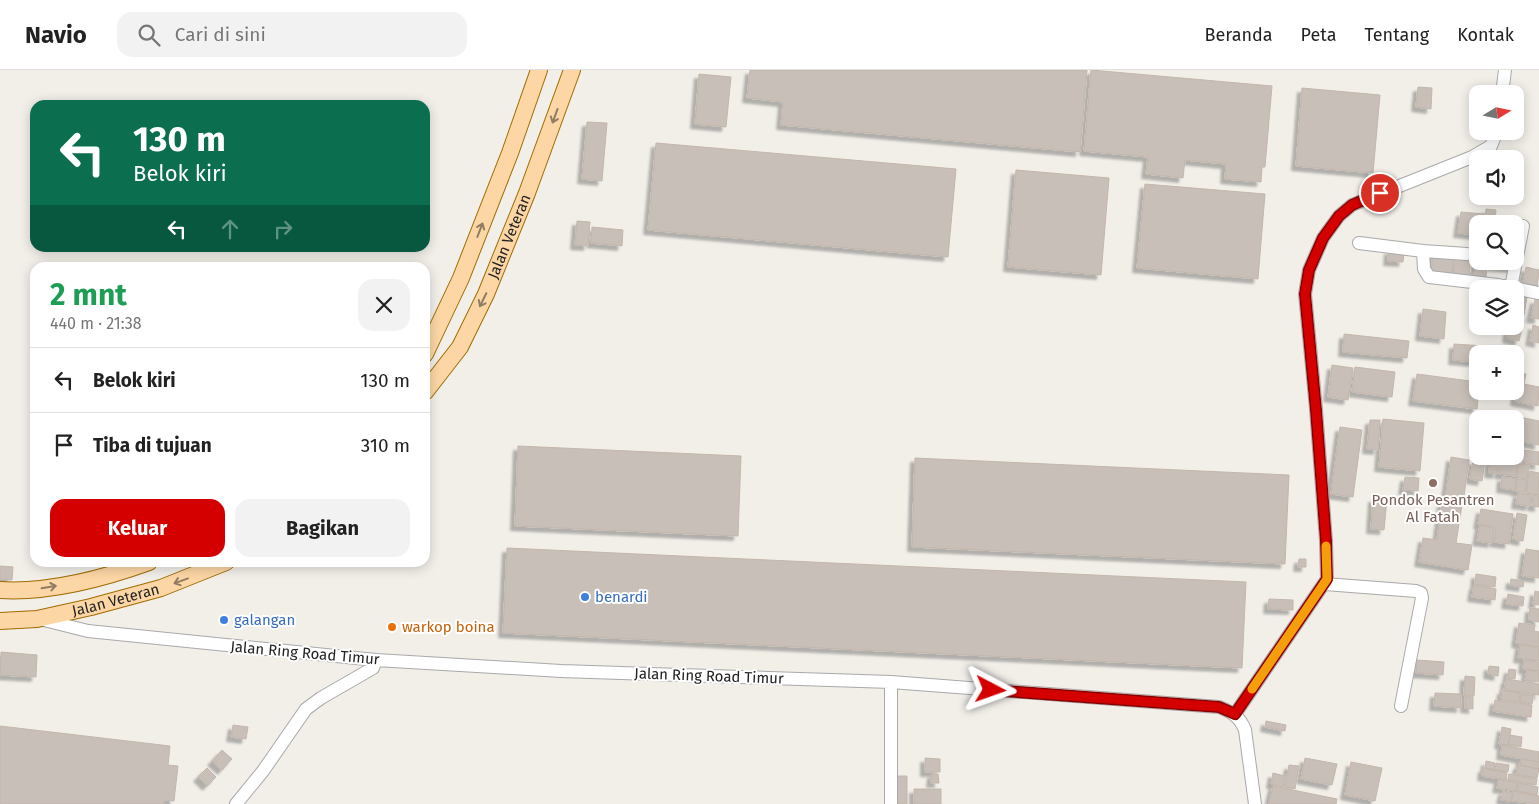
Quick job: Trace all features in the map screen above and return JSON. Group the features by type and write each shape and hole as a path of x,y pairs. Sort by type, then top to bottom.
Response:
{"main road":[{"name":"Jalan Veteran","path":"430,343 461,278 510,153 539,70"},
{"name":"Jalan Veteran","path":"430,386 460,347 486,294 527,194 572,70"},
{"name":"Jalan Veteran","path":"0,590 26,590 64,585 101,577 133,567"},
{"name":"Jalan Veteran","path":"0,620 37,619 85,608 161,588 214,567"}],"street":[{"path":"1503,85 1505,70"},
{"path":"1255,804 1245,730 1235,714 1325,584 1327,575 1316,410 1305,294 1309,270 1323,238 1339,216 1352,205 1472,157 1491,146 1493,140"},
{"path":"1359,243 1467,254"},
{"path":"1423,251 1424,269 1429,277 1469,282"},
{"path":"1524,290 1539,293"},
{"path":"1325,584 1416,591 1422,595 1401,706"},
{"path":"85,608 84,620 88,631"},
{"name":"Jalan Ring Road Timur","path":"37,619 88,631 376,660 561,671 891,682 1219,707 1235,714"},
{"path":"236,804 263,770 306,709 321,698 373,668 376,660"},
{"path":"891,682 891,804"}],"building":[{"path":"750,70 1087,70 1080,152 781,125 783,102 747,98"},
{"path":"1091,70 1272,86 1265,167 1262,167 1261,182 1225,179 1226,164 1185,160 1183,178 1146,174 1148,157 1084,151"},
{"path":"699,74 731,77 726,127 695,124"},
{"path":"1418,87 1432,88 1431,109 1416,107"},
{"path":"1302,88 1380,95 1373,173 1296,166"},
{"path":"587,122 607,123 602,181 582,179"},
{"path":"656,143 956,169 948,257 648,230"},
{"path":"1016,170 1109,178 1101,275 1008,267"},
{"path":"1145,184 1265,194 1258,279 1137,268"},
{"path":"1486,209 1496,210 1496,215 1485,215"},
{"path":"1461,212 1484,214 1469,215 1469,234 1458,233"},
{"path":"577,221 590,222 588,246 575,245"},
{"path":"592,227 623,230 622,246 591,243"},
{"path":"1389,250 1404,251 1403,262 1388,261"},
{"path":"1433,252 1454,254 1452,275 1431,273"},
{"path":"1455,254 1469,256 1469,277 1453,275"},
{"path":"1526,267 1539,270 1537,290 1524,287"},
{"path":"1475,270 1487,270 1486,278 1474,277"},
{"path":"1524,296 1527,297 1524,315"},
{"path":"1535,299 1539,300 1539,319 1531,318"},
{"path":"1423,309 1446,312 1444,339 1420,336"},
{"path":"1533,325 1539,327 1539,343 1530,341"},
{"path":"1344,334 1409,341 1407,358 1343,352"},
{"path":"1508,335 1520,335 1519,341 1507,338"},
{"path":"1454,344 1470,345 1469,361 1453,360"},
{"path":"1332,365 1353,368 1348,400 1328,397"},
{"path":"1355,367 1395,372 1392,397 1352,392"},
{"path":"1417,374 1469,381 1469,400 1478,400 1477,409 1413,401"},
{"path":"1524,384 1539,387 1538,406 1515,401 1524,400"},
{"path":"1524,418 1539,421 1539,445 1524,442"},
{"path":"1383,419 1424,423 1420,471 1379,467"},
{"path":"1370,420 1380,420 1378,450 1367,449"},
{"path":"1340,427 1362,430 1353,497 1331,494"},
{"path":"518,446 741,456 738,536 515,526"},
{"path":"1524,450 1539,452 1539,465 1524,462"},
{"path":"1451,457 1469,460 1463,504 1445,501"},
{"path":"915,458 1289,475 1285,564 912,547"},
{"path":"1472,465 1484,465 1482,481 1470,479"},
{"path":"1490,465 1498,465 1497,474 1489,473"},
{"path":"1500,465 1517,465 1516,476 1499,474"},
{"path":"1518,465 1529,465 1527,479 1517,477"},
{"path":"1529,471 1539,473 1539,495 1526,493"},
{"path":"1405,477 1419,478 1418,491 1403,490"},
{"path":"1502,477 1516,479 1515,490 1501,488"},
{"path":"1517,479 1527,480 1525,492 1515,491"},
{"path":"1518,493 1531,495 1530,506 1516,504"},
{"path":"1533,495 1539,496 1539,507 1532,506"},
{"path":"1373,498 1387,499 1384,530 1371,529"},
{"path":"1442,502 1462,505 1456,543 1472,545 1468,570 1419,562 1423,538 1437,540"},
{"path":"1481,509 1513,514 1509,544 1494,542 1496,527 1478,524"},
{"path":"1517,513 1527,515 1523,541 1513,539"},
{"path":"1480,525 1494,528 1492,543 1477,541"},
{"path":"507,548 1246,582 1242,668 503,633"},
{"path":"1526,549 1539,551 1539,578 1522,576"},
{"path":"1299,559 1306,559 1306,567 1298,567"},
{"path":"0,566 13,567 12,580 0,579"},
{"path":"1476,574 1496,577 1495,587 1475,584"},
{"path":"1511,579 1524,581 1523,587 1510,585"},
{"path":"1474,585 1496,589 1495,600 1472,597"},
{"path":"1535,591 1539,592 1539,605 1533,604"},
{"path":"1508,594 1524,597 1523,606 1506,604"},
{"path":"1269,599 1293,600 1293,610 1268,609"},
{"path":"1530,608 1539,609 1539,622 1529,620"},
{"path":"1519,623 1535,625 1534,631 1539,632 1539,647 1516,643"},
{"path":"1520,645 1539,648 1539,661 1518,658"},
{"path":"1,652 37,655 36,677 0,675"},
{"path":"1417,660 1444,662 1443,675 1416,673"},
{"path":"1524,660 1539,662 1539,671 1523,669"},
{"path":"1489,666 1499,667 1498,676 1488,674"},
{"path":"1509,669 1516,670 1515,679 1507,678"},
{"path":"1527,670 1539,672 1539,682 1525,680"},
{"path":"1465,676 1475,677 1474,696 1464,696"},
{"path":"1506,679 1539,684 1539,695 1504,690"},
{"path":"1502,690 1520,693 1519,702 1501,699"},
{"path":"1435,693 1461,694 1461,708 1434,706"},
{"path":"1521,694 1533,696 1532,704 1520,702"},
{"path":"1465,697 1473,697 1473,709 1465,708"},
{"path":"1495,700 1532,705 1531,717 1493,711"},
{"path":"1266,721 1286,725 1285,731 1265,727"},
{"path":"233,725 248,727 246,739 231,737"},
{"path":"0,726 170,746 168,765 178,766 174,801 164,800 163,804 0,804"},
{"path":"1502,727 1511,729 1508,745 1499,744"},
{"path":"1510,735 1522,737 1521,747 1508,744"},
{"path":"1502,745 1539,752 1539,762 1501,755"},
{"path":"222,750 232,759 222,770 212,761"},
{"path":"925,758 940,759 940,772 925,772"},
{"path":"1305,758 1337,764 1332,785 1301,779"},
{"path":"1521,759 1539,762 1539,769 1520,765"},
{"path":"1486,761 1495,763 1494,770 1485,768"},
{"path":"1351,762 1382,768 1375,801 1345,795"},
{"path":"1496,763 1509,765 1508,772 1495,770"},
{"path":"1289,765 1299,766 1295,789 1285,787"},
{"path":"1518,765 1539,769 1537,778 1516,774"},
{"path":"207,768 216,777 207,786 198,777"},
{"path":"1483,768 1507,773 1506,780 1482,776"},
{"path":"1273,773 1285,776 1283,787 1271,784"},
{"path":"932,774 938,774 939,783 931,783"},
{"path":"1509,774 1537,779 1536,785 1508,780"},
{"path":"895,776 907,776 907,804 895,804"},
{"path":"1499,779 1517,783 1516,791 1497,788"},
{"path":"1518,783 1538,787 1537,795 1517,791"},
{"path":"1273,786 1337,799 1336,804 1269,804"},
{"path":"914,789 941,789 941,804 914,804"},
{"path":"1503,791 1512,793 1511,801 1501,800"},
{"path":"1513,791 1539,796 1539,804 1512,801"}],"slow traffic":[{"path":"1252,689 1327,579 1326,546"}],"place":[{"name":"Pondok Pesantren Al Fatah","path":"1433,483"},
{"name":"benardi","path":"585,597"},
{"name":"galangan","path":"224,620"},
{"name":"warkop boina","path":"392,627"}],"route":[{"path":"991,690 1219,707 1235,714 1327,579 1316,410 1305,294 1309,270 1323,238 1339,216 1352,205 1380,193"}]}
